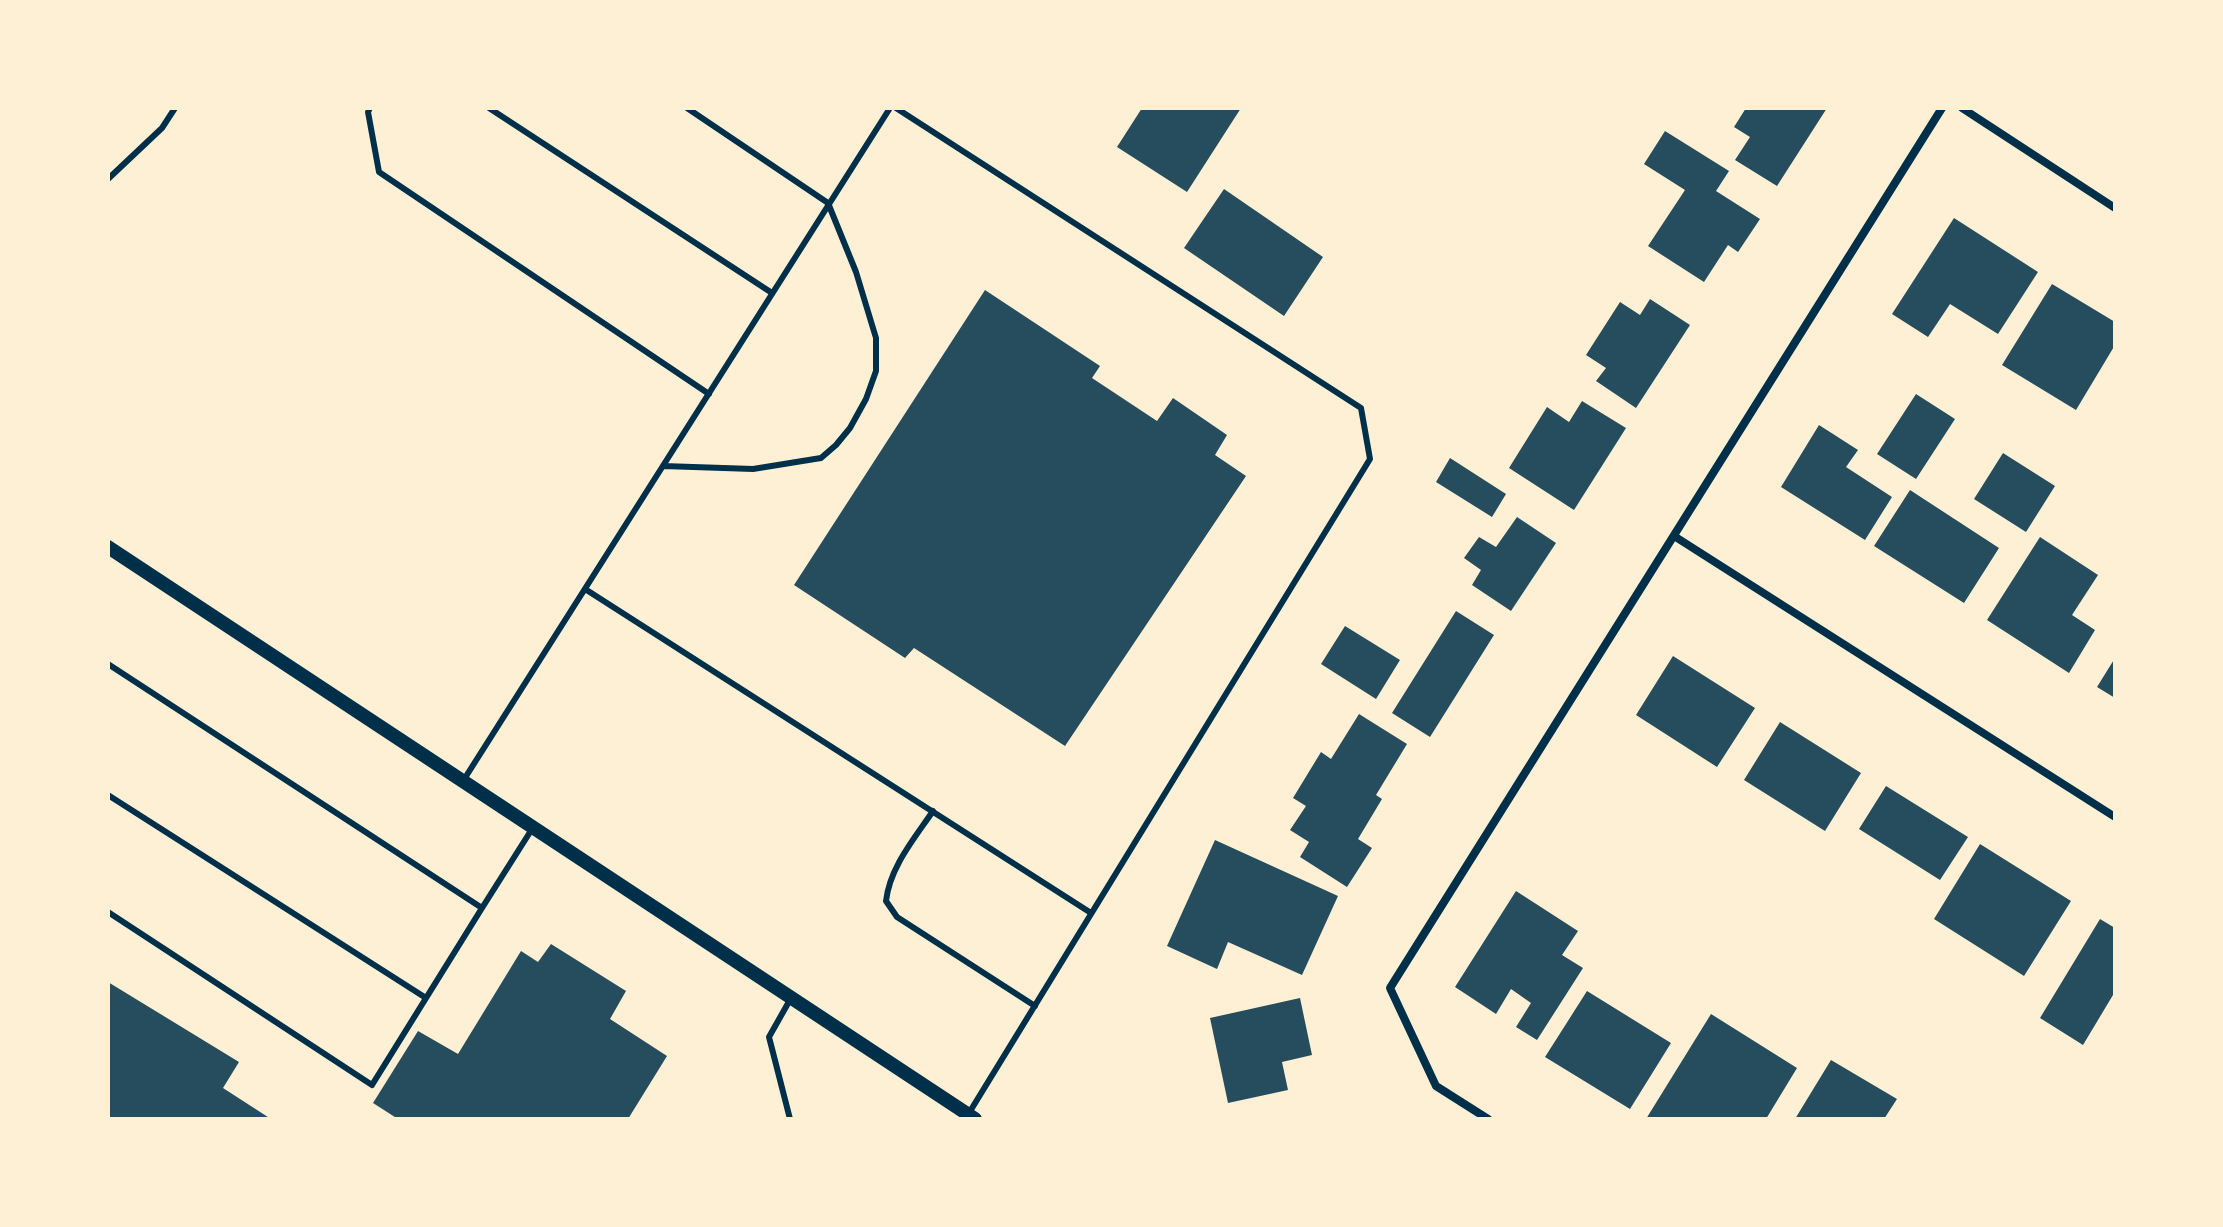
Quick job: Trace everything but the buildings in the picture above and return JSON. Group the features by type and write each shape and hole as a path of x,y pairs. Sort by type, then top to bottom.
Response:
{"street":[{"path":"1488,1119 1436,1086 1390,988 1942,108"},
{"path":"1962,108 2115,208"},
{"path":"1674,536 2115,817"},
{"path":"108,547 971,1117"}],"lane":[{"path":"108,179 162,128 175,108"},
{"path":"370,108 368,112 379,172 709,394"},
{"path":"489,108 772,293"},
{"path":"663,466 753,469 821,458 850,428 866,399 876,371 876,338 856,272 828,203 687,108"},
{"path":"463,781 828,203 893,108 1361,408 1370,459 1091,913 971,1117"},
{"path":"585,589 1091,913"},
{"path":"108,664 482,908"},
{"path":"108,795 426,998"},
{"path":"933,811 898,863 887,887 886,901 897,917 1035,1006"},
{"path":"108,912 372,1085 533,827"},
{"path":"790,1119 769,1037 791,998"}]}
